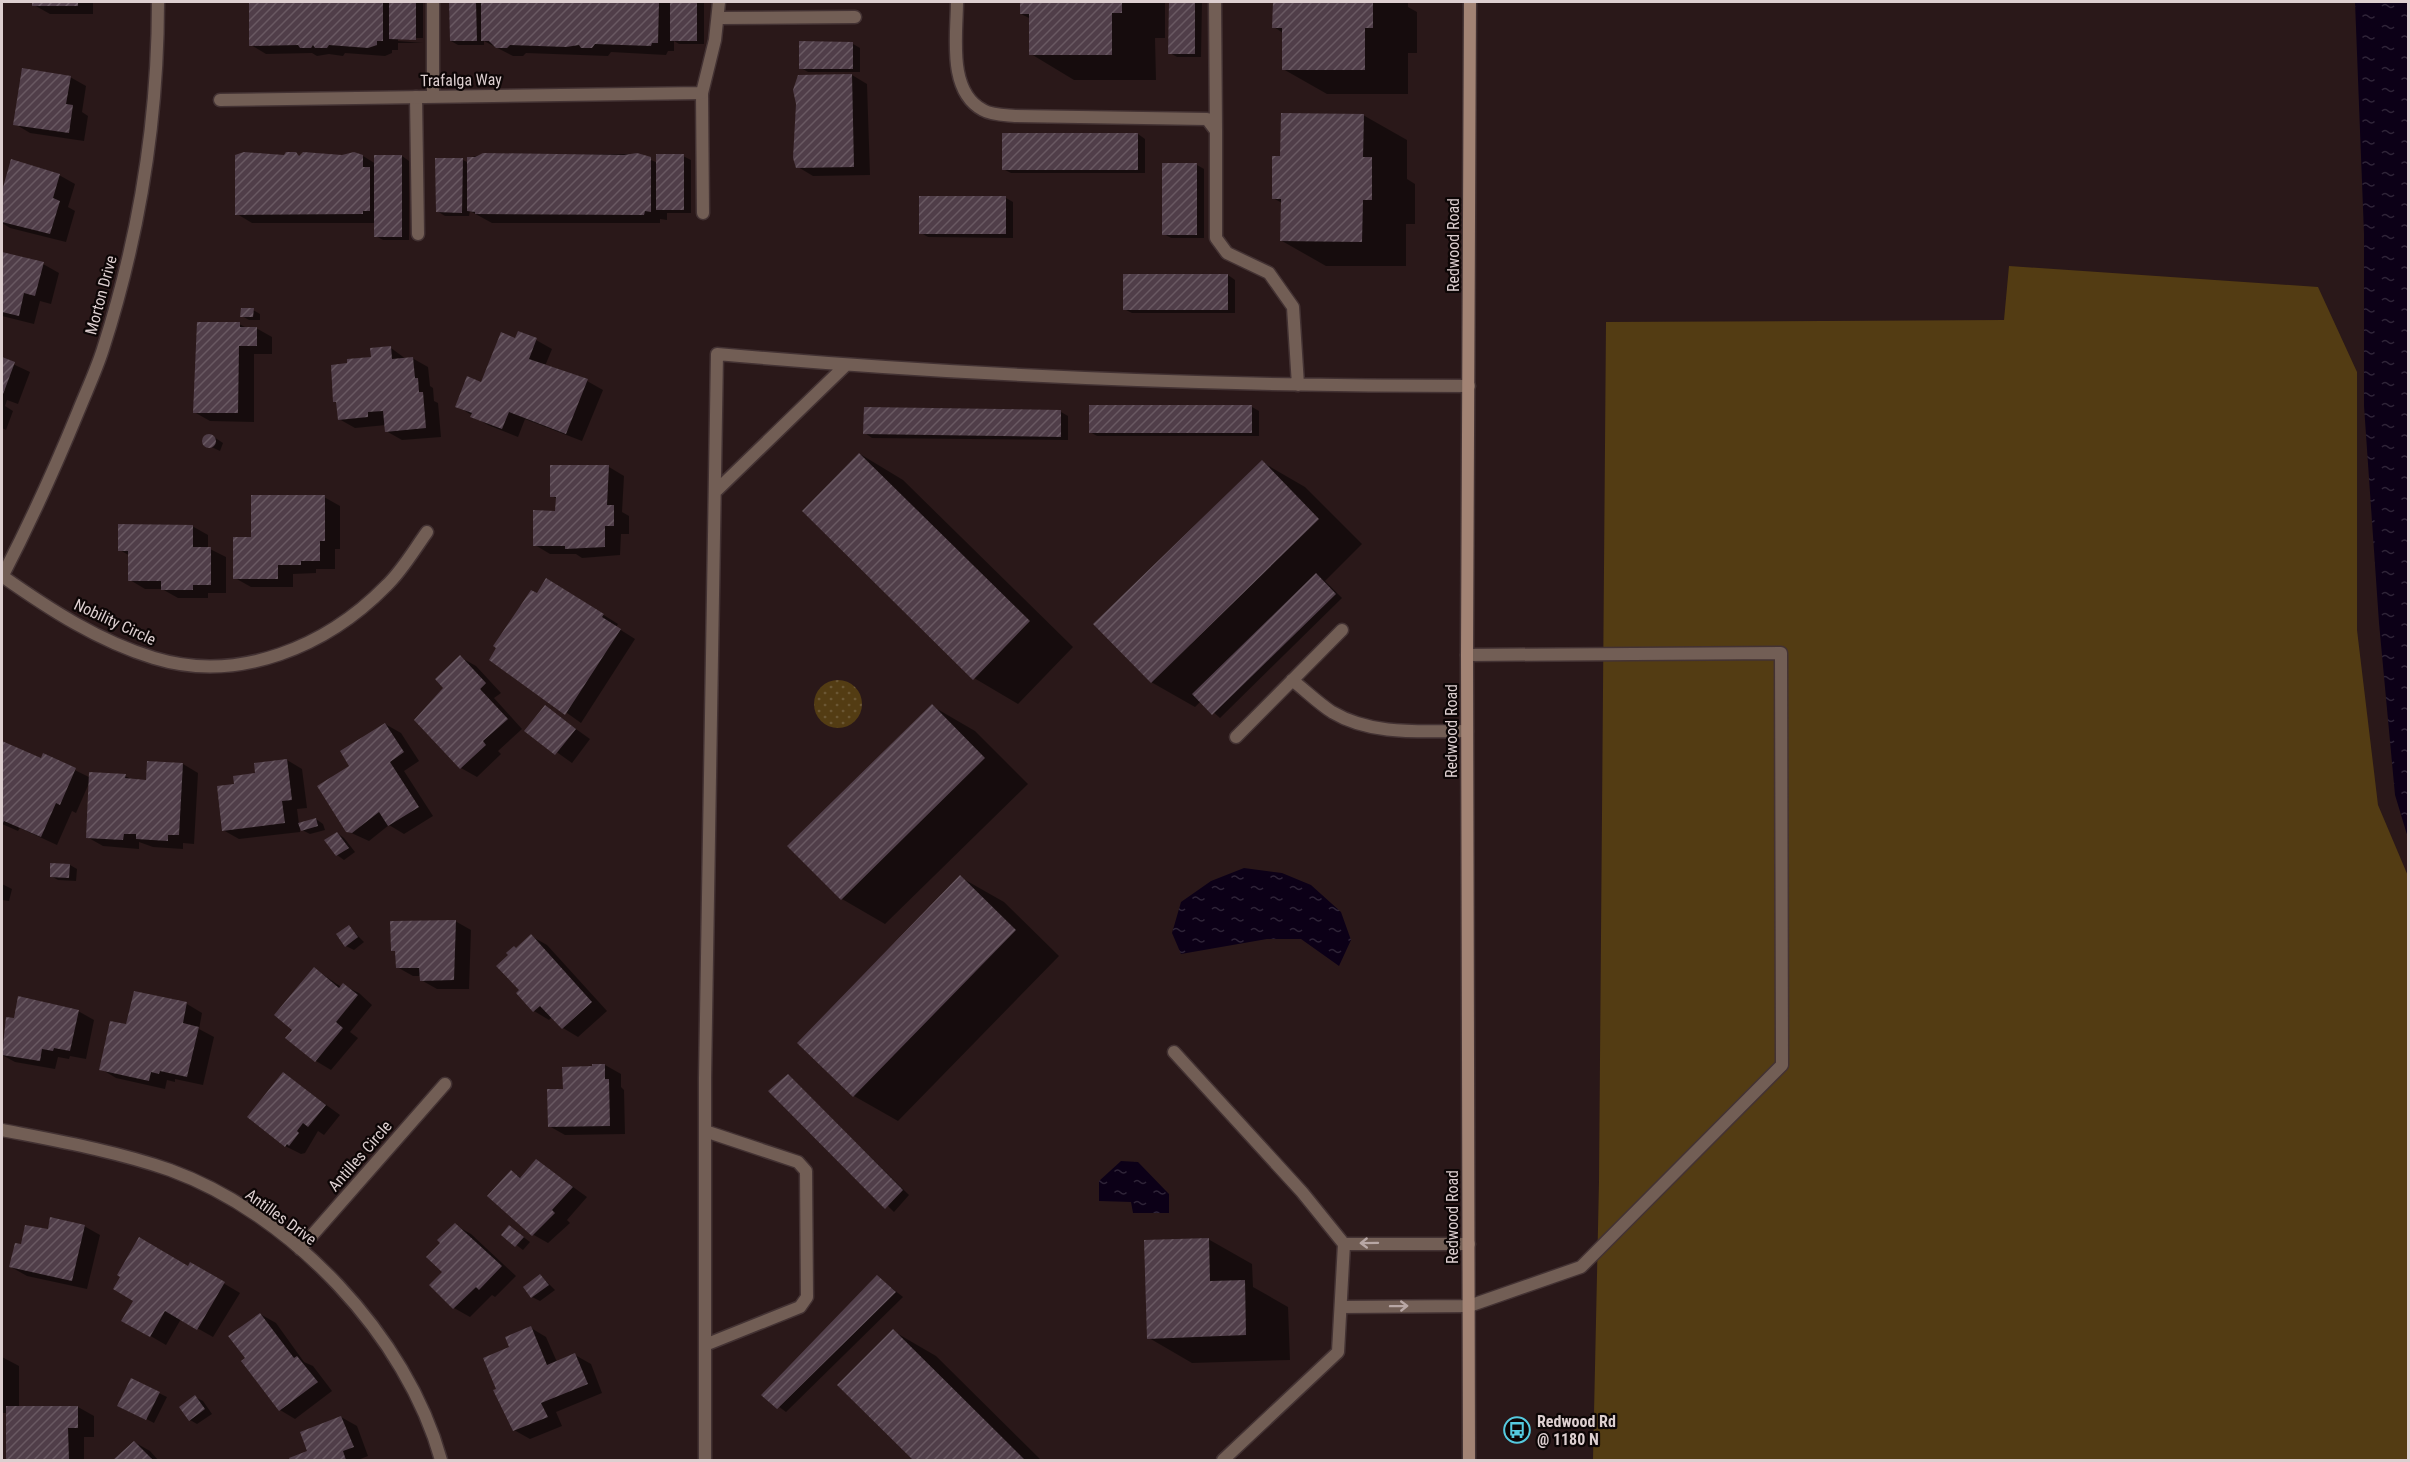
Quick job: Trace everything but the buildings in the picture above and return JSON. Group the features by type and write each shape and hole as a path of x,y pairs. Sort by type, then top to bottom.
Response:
{"main road":[{"name":"Redwood Road","path":"1469,1461 1467,655 1470,2"}],"street":[{"name":"Morton Drive","path":"2,577 36,508 103,351 127,266 144,184 154,99 158,2"},
{"path":"433,2 433,97"},
{"path":"703,213 702,93 718,18 719,2"},
{"path":"957,2 957,63 964,90 984,111 1015,116 1193,117 1207,119 1216,131"},
{"path":"1215,2 1216,238 1227,253 1269,273 1293,307 1298,385"},
{"path":"718,18 855,17"},
{"name":"Trafalga Way","path":"220,100 702,93"},
{"path":"416,97 418,234"},
{"path":"705,1461 705,1131 717,354 846,365 1298,385 1469,386"},
{"path":"715,492 846,365"},
{"name":"Nobility Circle","path":"2,577 75,624 156,659 200,665 246,664 288,653 326,635 361,611 388,584 427,532"},
{"path":"1236,737 1342,630"},
{"path":"1341,1307 1469,1306 1581,1267 1782,1065 1781,652 1467,655"},
{"path":"1293,680 1331,711 1361,726 1408,731 1467,731"},
{"path":"1174,1052 1302,1192 1344,1244 1338,1352 1223,1461"},
{"name":"Antilles Circle","path":"300,1249 445,1084"},
{"name":"Antilles Drive","path":"2,1130 124,1156 171,1171 223,1196 256,1216 300,1249 336,1282 379,1336 418,1402 441,1461"},
{"path":"705,1131 798,1162 806,1170 807,1297 800,1307 705,1345"},
{"path":"1344,1244 1469,1244"}],"shaded area":[{"path":"2009,266 2318,287 2357,372 2357,630 2378,805 2408,876 2408,1460 1593,1460 1599,1182 1606,322 2004,320"},
{"path":"833,680 843,680 855,687 862,699 862,709 855,721 843,728 833,728 818,717 814,709 814,699 825,684"}],"water":[{"path":"2355,2 2408,2 2408,838 2395,795 2379,623 2364,406 2364,234"},
{"path":"1244,868 1282,873 1311,885 1341,912 1351,940 1339,966 1301,939 1267,939 1181,954 1172,933 1181,902 1211,881"},
{"path":"1121,1161 1138,1162 1169,1194 1169,1213 1133,1213 1131,1202 1099,1201 1099,1181"}],"place":[{"name":"Redwood Rd @ 1180 N","path":"1517,1430"}]}
